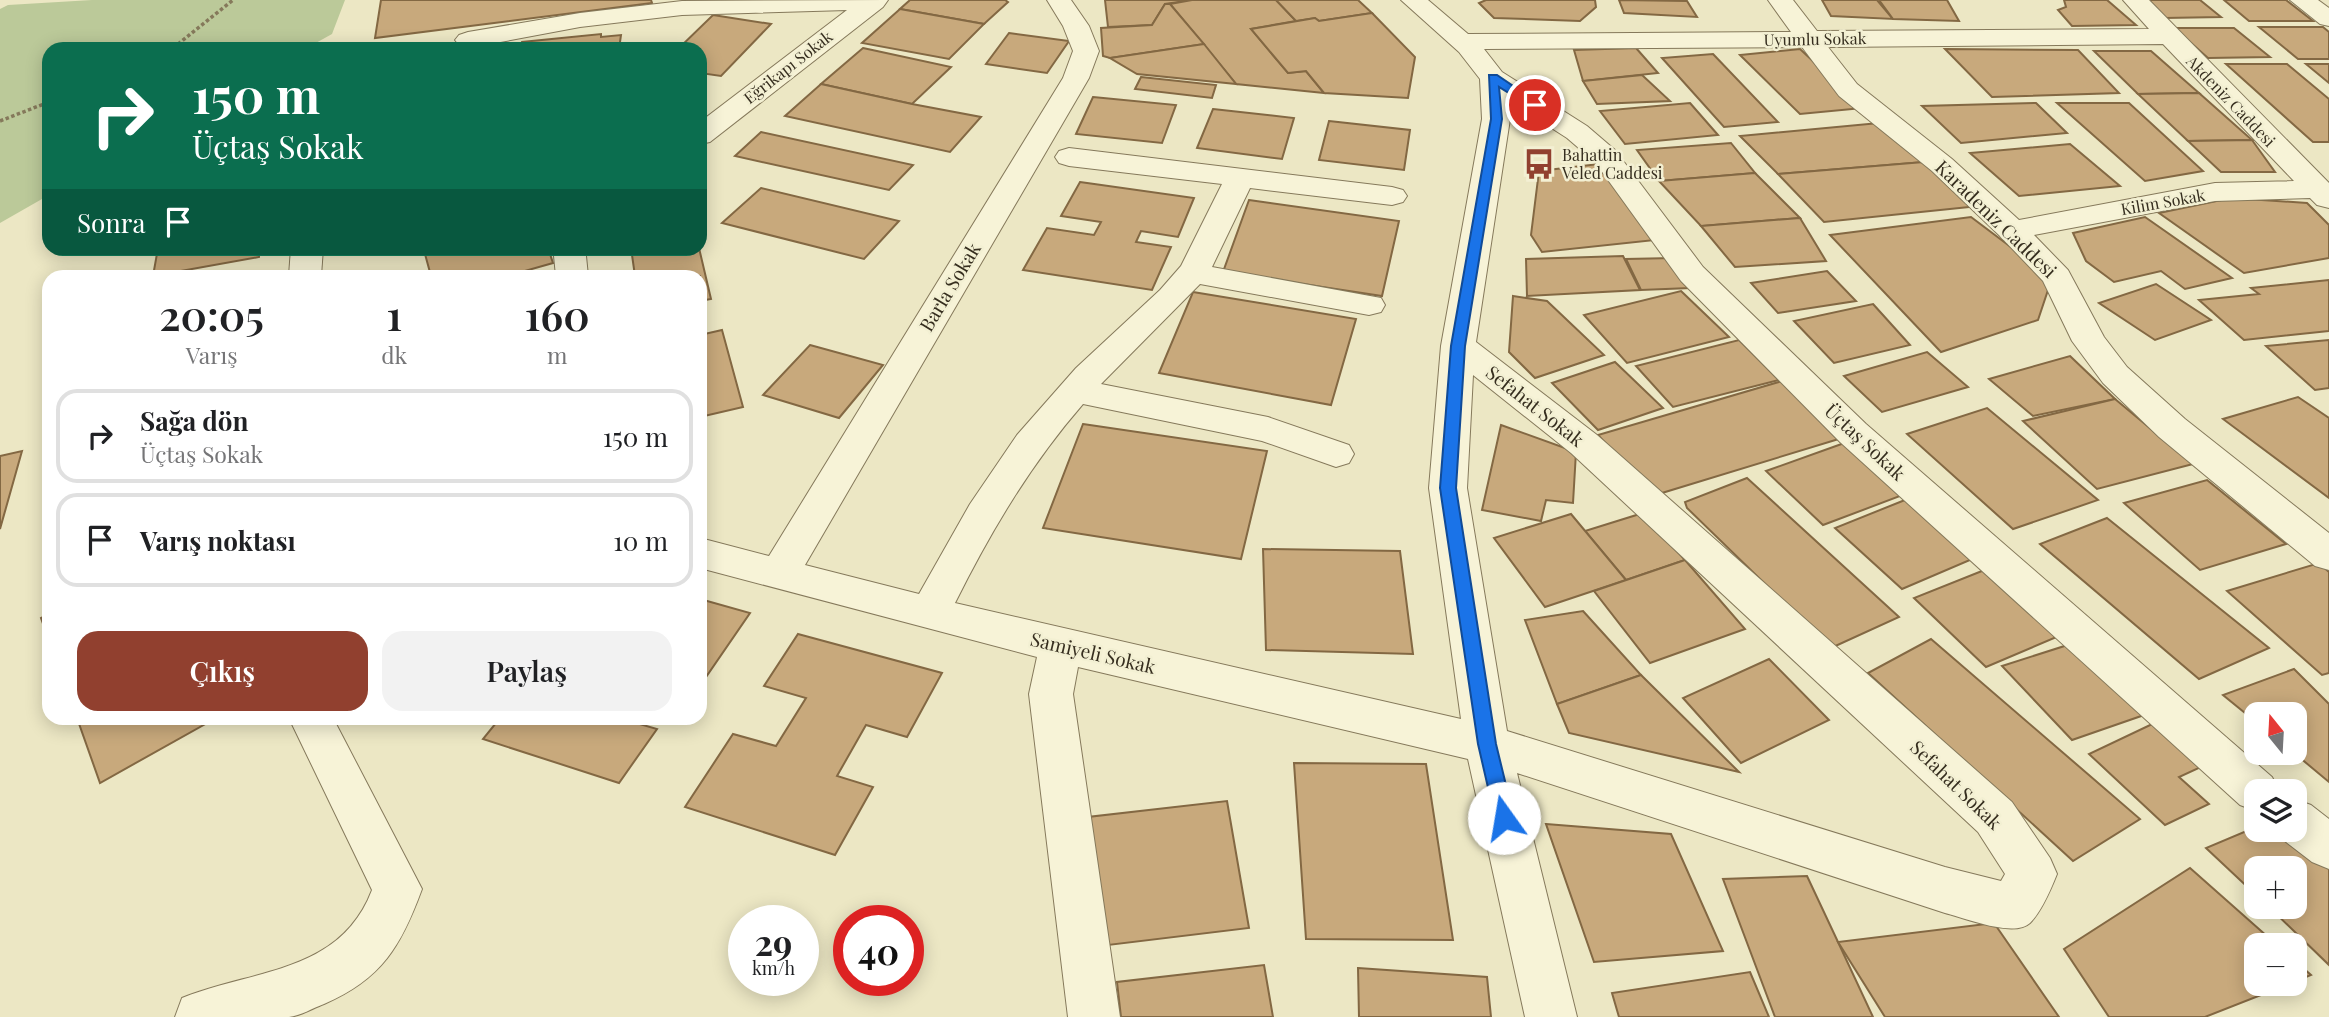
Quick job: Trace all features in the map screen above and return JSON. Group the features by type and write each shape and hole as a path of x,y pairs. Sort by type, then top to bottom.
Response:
{"street":[{"name":"Barla Sokak","path":"780,572 1076,78 1086,51 1076,26 1059,0"},
{"path":"1412,0 1462,42 1493,78 1496,119 1458,346 1448,488 1487,744 1551,1017"},
{"name":"Karadeniz Caddesi","path":"1780,0 1848,90 1942,165 2012,230 2057,277 2089,341 2115,375 2172,428 2329,555"},
{"name":"Akdeniz Caddesi","path":"2135,0 2322,194"},
{"path":"2302,0 2329,19"},
{"path":"468,40 580,20 682,8 875,1"},
{"name":"Eğrikapı Sokak","path":"707,131 875,1"},
{"name":"Uyumlu Sokak","path":"1462,42 2169,36"},
{"name":"Üçtaş Sokak","path":"1493,78 1577,132 1605,156 1692,274 1853,433 2244,780"},
{"path":"1069,157 1392,197"},
{"path":"930,612 966,542 1004,481 1045,425 1075,391 1165,304 1191,273 1208,248 1239,178"},
{"name":"Kilim Sokak","path":"2012,230 2216,192 2322,194"},
{"path":"1191,273 1369,305"},
{"name":"Sefahat Sokak","path":"1458,346 1584,444 1995,817 2033,874 2012,907 1945,890 1487,744"},
{"path":"1075,391 1268,430 1336,454"},
{"name":"Samiyeli Sokak","path":"707,555 1061,645 1487,744"},
{"path":"1061,645 1051,694 1094,1017"},
{"path":"201,1017 309,986 335,974 358,957 376,938 391,913 397,889 315,725"},
{"path":"2307,830 2329,847"}],"path":[{"path":"180,42 233,0"},
{"path":"0,121 42,105"}],"green space":[{"path":"92,0 345,0 332,34 318,42 42,42 42,199 0,223 0,9 8,5"}],"building":[{"path":"381,0 651,0 652,3 375,38"},
{"path":"910,0 1008,2 984,24 900,9"},
{"path":"1105,0 1193,0 1165,4 1152,25 1108,27"},
{"path":"1192,0 1276,0 1296,21 1251,29 1288,73 1306,71 1324,93 1236,84 1170,4"},
{"path":"1276,0 1358,0 1372,13 1319,21 1315,18 1296,21"},
{"path":"1486,0 1595,0 1596,7 1580,21 1494,18 1479,3"},
{"path":"1619,0 1687,1 1697,17 1624,13"},
{"path":"1822,0 1877,0 1893,19 1831,16"},
{"path":"1879,0 1947,0 1959,21 1893,19"},
{"path":"2064,0 2107,0 2136,25 2072,26 2058,10 2066,7"},
{"path":"2144,0 2200,0 2221,17 2164,18"},
{"path":"2224,0 2286,0 2313,21 2249,21"},
{"path":"1165,4 1170,4 1204,44 1110,58 1103,56 1101,28 1152,25"},
{"path":"900,9 984,24 949,59 862,43"},
{"path":"1372,13 1415,57 1408,98 1324,93 1306,71 1288,73 1251,29 1315,18 1319,21"},
{"path":"713,15 771,24 721,76 707,74 707,42 685,42"},
{"path":"2259,27 2323,27 2329,32 2329,59 2298,59"},
{"path":"2174,28 2234,28 2270,57 2208,58"},
{"path":"1009,33 1069,41 1047,73 986,64"},
{"path":"601,34 601,37 621,35 620,42 522,42"},
{"path":"1204,44 1236,84 1137,74 1110,58"},
{"path":"863,48 951,67 912,104 821,84"},
{"path":"1636,48 1658,73 1583,81 1574,50"},
{"path":"1800,49 1863,108 1800,114 1740,55"},
{"path":"1945,49 2078,50 2119,93 1992,97"},
{"path":"2094,51 2151,51 2199,93 2138,94"},
{"path":"1713,54 1778,122 1724,127 1662,58"},
{"path":"2226,64 2287,64 2329,99 2329,142 2313,142"},
{"path":"2306,64 2329,64 2329,83"},
{"path":"1642,75 1670,101 1597,104 1583,81"},
{"path":"1141,77 1216,85 1212,98 1135,89"},
{"path":"821,84 981,117 950,152 785,116"},
{"path":"2199,93 2252,140 2188,141 2138,94"},
{"path":"1093,97 1176,105 1162,143 1076,134"},
{"path":"1690,103 1718,135 1625,144 1600,111"},
{"path":"2036,103 2067,133 1961,143 1922,106"},
{"path":"2057,103 2129,103 2203,171 2145,181"},
{"path":"1213,109 1294,118 1282,159 1197,148"},
{"path":"1329,121 1410,130 1404,170 1319,160"},
{"path":"1879,123 1924,162 1778,174 1740,136"},
{"path":"761,132 913,165 889,190 735,156"},
{"path":"2252,140 2275,172 2221,172 2188,141"},
{"path":"1731,143 1755,173 1659,181 1637,150"},
{"path":"2070,144 2120,186 2019,196 1970,153"},
{"path":"1924,162 1979,206 1824,222 1778,174"},
{"path":"1599,164 1655,240 1542,252 1531,235 1539,171"},
{"path":"1755,173 1800,218 1701,226 1659,181"},
{"path":"1080,182 1194,198 1178,237 1141,231 1136,242 1171,247 1152,290 1023,270 1047,228 1094,235 1101,222 1061,216"},
{"path":"761,188 899,221 864,259 722,223"},
{"path":"2231,198 2307,203 2329,225 2329,258 2244,273 2159,213"},
{"path":"1249,200 1399,221 1382,296 1223,272"},
{"path":"1971,217 2052,278 2038,320 1941,352 1830,235"},
{"path":"2145,217 2232,278 2185,289 2161,271 2114,282 2086,261 2073,233"},
{"path":"1800,218 1826,261 1735,267 1701,226"},
{"path":"157,256 259,256 186,270 154,270"},
{"path":"426,256 551,256 553,263 528,270 429,270"},
{"path":"632,256 701,256 704,270 634,270"},
{"path":"1623,256 1640,290 1527,296 1526,259"},
{"path":"1674,258 1690,288 1641,290 1626,259"},
{"path":"1827,271 1856,301 1778,313 1751,283"},
{"path":"2329,280 2329,331 2244,340 2199,300 2259,294 2251,288"},
{"path":"707,282 711,299 707,300"},
{"path":"2156,284 2211,320 2155,340 2099,303"},
{"path":"1681,291 1729,337 1627,363 1584,315"},
{"path":"1193,292 1356,319 1331,405 1159,373"},
{"path":"1513,296 1547,301 1604,355 1535,378 1509,352"},
{"path":"1873,304 1910,345 1834,363 1794,321"},
{"path":"722,330 743,407 707,415 707,333"},
{"path":"1739,340 1779,380 1673,407 1636,366"},
{"path":"2329,340 2329,388 2315,390 2266,346"},
{"path":"810,345 883,365 839,418 763,395"},
{"path":"1927,352 1968,387 1882,412 1844,376"},
{"path":"2070,356 2115,399 2033,416 1989,379"},
{"path":"1615,362 1663,408 1598,430 1552,383"},
{"path":"1782,381 1842,438 1652,496 1598,435"},
{"path":"2298,397 2329,418 2329,498 2223,419"},
{"path":"2115,399 2193,464 2097,489 2023,421"},
{"path":"1987,408 2098,500 2013,529 1907,434"},
{"path":"1083,424 1267,451 1241,559 1043,528"},
{"path":"1501,425 1576,452 1573,503 1546,500 1541,521 1482,510"},
{"path":"1850,441 1908,493 1823,525 1766,471"},
{"path":"22,451 0,529 0,456"},
{"path":"1747,478 1899,617 1831,648 1687,508 1685,502"},
{"path":"2207,480 2286,544 2200,570 2124,503"},
{"path":"1915,496 1984,554 1902,589 1835,528"},
{"path":"1643,513 1685,560 1626,580 1585,531"},
{"path":"1571,514 1626,580 1545,607 1494,538"},
{"path":"2107,518 2269,648 2199,679 2040,544"},
{"path":"1263,549 1400,551 1413,654 1266,650"},
{"path":"1685,560 1745,629 1650,663 1594,591"},
{"path":"2319,563 2329,572 2329,673 2322,675 2227,591"},
{"path":"1992,567 2066,633 1986,667 1914,598"},
{"path":"707,601 750,613 707,676"},
{"path":"1583,611 1641,675 1557,704 1525,620"},
{"path":"798,634 942,673 907,737 866,725 837,776 873,787 835,855 685,807 733,734 776,746 806,698 764,686"},
{"path":"1931,639 2140,819 2073,861 1868,673"},
{"path":"2074,643 2147,714 2072,740 2002,666"},
{"path":"1769,659 1829,720 1741,763 1683,698"},
{"path":"2294,669 2329,704 2329,782 2307,764 2307,702 2244,702 2244,712 2223,695"},
{"path":"1641,675 1739,772 1569,733 1557,704"},
{"path":"2167,717 2216,760 2179,777 2209,804 2165,825 2089,754"},
{"path":"79,725 204,725 100,783"},
{"path":"494,725 643,725 657,729 619,783 483,739"},
{"path":"1294,763 1426,764 1453,940 1306,939"},
{"path":"1227,801 1249,928 1100,946 1088,817"},
{"path":"1546,824 1671,834 1723,951 1594,962"},
{"path":"2244,832 2244,842 2296,842 2329,869 2329,965 2307,944 2307,933 2296,933 2281,919 2307,919 2307,856 2244,856 2244,884 2206,848"},
{"path":"2190,868 2244,916 2244,919 2248,919 2263,933 2244,933 2244,996 2258,996 2205,1017 2109,1017 2064,949"},
{"path":"1807,876 1873,1017 1775,1017 1723,879"},
{"path":"1994,923 2059,1017 1885,1017 1838,942"},
{"path":"1264,965 1273,1017 1121,1017 1117,982"},
{"path":"1358,968 1487,977 1491,1017 1359,1017"},
{"path":"1750,972 1769,1017 1619,1017 1612,993"}],"place":[{"name":"Bahattin Veled Caddesi","path":"1539,164"}],"route":[{"path":"1504,818 1487,744 1448,488 1458,346 1496,119 1493,78 1535,105"}]}
